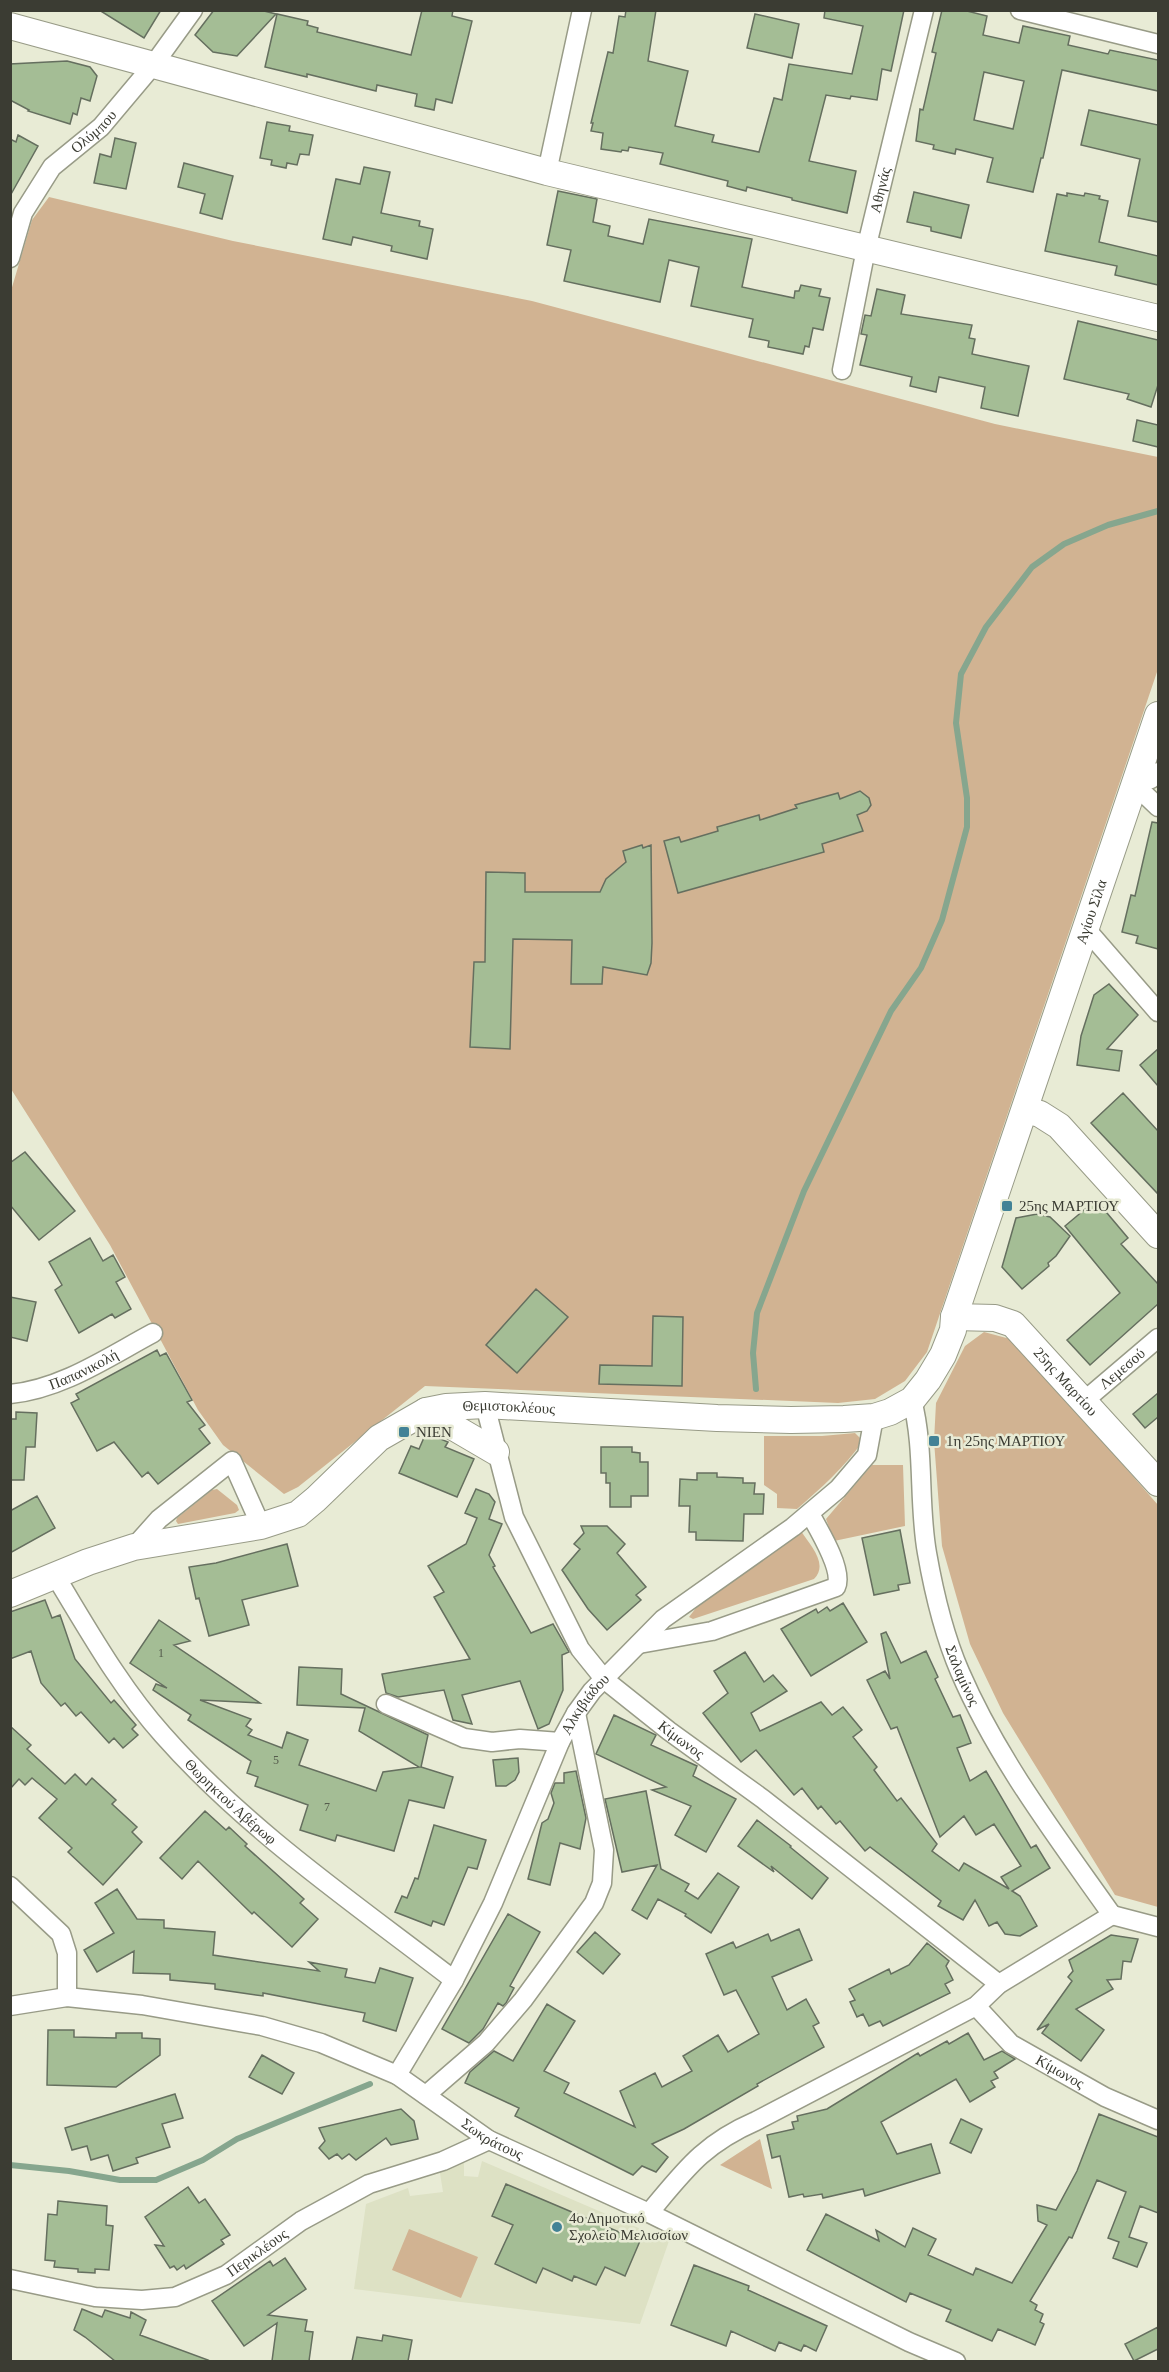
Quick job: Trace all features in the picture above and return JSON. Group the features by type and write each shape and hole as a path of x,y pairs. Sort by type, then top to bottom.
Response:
{"street":[{"name":"Ολύμπου","path":"10,258 23,213 52,167 101,127 154,64 193,10"},
{"path":"548,172 582,10"},
{"name":"Αθηνάς","path":"842,370 866,249 924,10"},
{"path":"1020,10 1158,44"},
{"path":"10,26 548,172 1158,318"},
{"name":"Αγίου Σίλα","path":"954,1317 1158,715"},
{"path":"1158,772 1150,779 1134,784 1158,807"},
{"path":"1086,929 1158,1012"},
{"path":"1026,1110 1040,1114 1059,1126 1158,1235"},
{"name":"Θεμιστοκλέους","path":"10,1594 88,1562 134,1547 261,1526 298,1515 379,1438 426,1411 446,1407 485,1405 717,1418 819,1420 874,1417 899,1408 912,1400 928,1380 943,1355 953,1330 954,1317"},
{"name":"25ης Μαρτίου","path":"954,1317 995,1318 1013,1324 1158,1483"},
{"name":"Παπανικολή","path":"10,1395 32,1392 53,1385 153,1333"},
{"name":"Λεμεσού","path":"1084,1401 1158,1338"},
{"name":"Σαλαμίνος","path":"912,1400 927,1553 945,1628 960,1671 982,1716 1022,1787 1112,1915"},
{"name":"Κίμωνος","path":"485,1405 514,1517 580,1649 605,1680 669,1731 763,1799 999,1984"},
{"path":"426,1411 496,1452"},
{"name":"Αλκιβιάδου","path":"397,2075 454,1980 493,1903 560,1742 576,1713 592,1691 663,1619 810,1514 852,1475 867,1455 874,1417"},
{"path":"134,1547 159,1519 232,1461 261,1526"},
{"path":"639,1644 712,1631 836,1587 838,1583 834,1563 810,1514"},
{"name":"Θωρηκτού Αβέρωφ","path":"56,1577 128,1691 162,1734 223,1798 287,1852 454,1980"},
{"path":"386,1704 464,1738 492,1742 520,1739 560,1742"},
{"path":"426,2095 486,2043 523,2000 594,1903 602,1884 604,1850 576,1713"},
{"path":"10,1886 62,1934 67,1953 67,1997"},
{"path":"649,2213 706,2149 731,2132 976,2006 999,1984 1112,1915 1158,1927"},
{"name":"Σωκράτους","path":"10,2006 67,1997 153,2007 262,2026 321,2043 397,2075 489,2140 649,2213 909,2342 956,2361"},
{"name":"Κίμωνος","path":"976,2006 1011,2044 1105,2097 1158,2120"},
{"name":"Περικλέους","path":"10,2279 95,2296 142,2300 174,2296 226,2275 301,2221 369,2184 443,2161 489,2140"}],"shaded area":[{"path":"49,197 233,241 532,301 995,424 1158,457 1158,669 927,1352 905,1381 875,1399 838,1403 425,1386 298,1487 284,1494 223,1445 198,1410 110,1245 11,1089 10,294 32,220"},
{"path":"984,1332 1014,1340 1158,1505 1158,1907 1115,1895 1003,1713 970,1644 942,1546 934,1441 936,1403 965,1346"},
{"path":"855,1433 863,1441 832,1477 797,1509 777,1508 777,1494 764,1485 764,1436 822,1436"},
{"path":"872,1465 903,1465 905,1526 834,1541 826,1519"},
{"path":"217,1489 237,1505 239,1510 235,1513 178,1524 177,1518 212,1490"},
{"path":"801,1531 819,1561 820,1567 814,1579 693,1619 689,1617 699,1604"},
{"path":"760,2139 772,2189 720,2165"},
{"path":"482,2161 669,2241 640,2324 354,2289 366,2204 408,2188 410,2196 443,2192 439,2167 464,2162 464,2176 478,2177"},
{"path":"409,2229 478,2257 461,2298 392,2270"}],"building":[{"path":"99,10 161,10 144,38"},
{"path":"214,10 260,10 276,14 237,56 213,52 195,35"},
{"path":"422,10 453,10 452,16 472,21 452,103 436,99 434,110 415,106 417,94 377,85 376,91 307,74 307,77 265,67 277,14 308,21 307,25 318,28 317,32 411,55"},
{"path":"626,10 656,10 648,61 688,71 675,126 714,135 712,142 759,152 774,98 782,100 789,64 852,74 863,26 824,18 825,10 904,10 891,71 882,69 877,100 826,95 809,161 856,171 847,213 747,187 746,191 727,186 728,181 660,164 663,153 629,147 628,151 622,150 621,152 601,149 603,133 591,131 593,123 591,123 608,52 613,53 619,16 625,17"},
{"path":"942,10 963,10 987,16 983,35 1019,43 1023,26 1070,36 1068,45 1108,54 1110,50 1158,60 1158,91 1062,70 1043,158 1041,158 1033,192 987,182 993,158 956,149 955,154 933,149 934,145 916,141 920,109 923,110 936,53 932,52","holes":["984,72 1024,81 1013,129 974,120"]},
{"path":"755,14 799,24 792,58 747,48"},
{"path":"67,61 90,67 97,76 90,101 81,98 77,115 73,113 70,124 28,111 10,100 10,64"},
{"path":"1089,110 1158,125 1158,222 1128,216 1140,159 1081,145"},
{"path":"267,122 290,126 289,131 313,135 309,155 300,154 297,165 287,163 286,168 271,165 272,160 260,158"},
{"path":"18,135 38,146 10,196 10,139 16,142"},
{"path":"115,138 136,143 126,189 94,183 100,154 111,157"},
{"path":"184,163 233,176 222,219 200,213 205,194 178,187"},
{"path":"364,167 390,172 381,213 420,221 419,226 433,229 427,259 391,251 392,246 353,237 351,245 323,239 336,179 360,184"},
{"path":"558,191 597,199 593,222 610,226 608,236 643,244 649,219 752,239 742,287 794,298 795,291 799,291 801,285 821,289 819,296 830,298 823,330 813,328 809,347 805,346 803,354 768,347 769,341 749,337 753,319 691,306 699,267 669,260 660,302 564,281 571,250 547,245"},
{"path":"914,192 969,205 961,238 931,231 931,227 907,222"},
{"path":"1067,193 1084,196 1085,193 1100,196 1099,199 1108,201 1099,242 1158,256 1158,285 1115,275 1117,266 1045,251 1057,194 1067,196"},
{"path":"877,289 905,295 901,314 972,325 969,338 975,339 972,354 1029,366 1018,416 981,408 985,387 939,377 936,392 910,386 912,377 860,365 867,335 861,334 865,315 871,316"},
{"path":"1078,321 1158,340 1158,385 1151,407 1127,399 1129,394 1064,379"},
{"path":"1137,420 1158,425 1158,447 1133,441"},
{"path":"860,791 869,798 871,805 867,811 857,815 863,831 822,844 824,852 678,893 664,841 679,837 681,842 718,831 717,827 759,815 760,820 797,808 795,805 838,793 840,799"},
{"path":"1152,822 1158,823 1158,949 1136,943 1138,936 1122,932 1131,895 1135,896"},
{"path":"642,845 643,848 651,845 652,943 651,963 647,975 603,967 602,984 571,984 572,940 513,939 510,1049 470,1047 474,962 485,962 486,872 525,873 525,892 600,892 606,879 626,862 623,851"},
{"path":"1109,984 1138,1015 1107,1049 1122,1051 1119,1071 1077,1065 1081,1036 1094,995"},
{"path":"1158,1049 1158,1086 1140,1065"},
{"path":"1123,1093 1158,1131 1158,1194 1091,1123"},
{"path":"25,1152 75,1211 39,1240 10,1205 10,1163"},
{"path":"1096,1200 1128,1238 1121,1244 1158,1284 1158,1304 1090,1365 1067,1340 1120,1293 1065,1226"},
{"path":"1037,1214 1050,1217 1070,1236 1048,1263 1049,1266 1022,1289 1002,1267 1016,1218"},
{"path":"90,1238 103,1261 113,1255 125,1277 116,1282 131,1309 115,1318 112,1314 79,1333 55,1290 62,1285 49,1262"},
{"path":"536,1289 568,1317 517,1373 486,1345"},
{"path":"10,1297 36,1302 27,1341 10,1337"},
{"path":"653,1316 683,1317 682,1386 599,1384 600,1365 652,1366"},
{"path":"157,1350 160,1356 166,1353 192,1400 187,1402 205,1425 199,1429 210,1443 158,1484 148,1472 142,1477 114,1442 97,1451 71,1403 79,1399 76,1394"},
{"path":"1158,1393 1158,1417 1145,1428 1133,1414"},
{"path":"16,1412 37,1413 35,1447 26,1447 24,1480 10,1480 10,1419 16,1419"},
{"path":"426,1433 448,1442 445,1447 474,1459 457,1497 399,1473 411,1446 419,1449"},
{"path":"601,1447 632,1447 632,1452 640,1453 640,1462 648,1462 648,1496 631,1496 631,1507 610,1507 610,1483 606,1483 606,1473 601,1473"},
{"path":"697,1473 717,1473 717,1477 743,1478 743,1483 755,1483 754,1494 764,1494 763,1514 744,1514 743,1541 696,1540 696,1532 689,1532 690,1506 679,1506 680,1479 697,1480"},
{"path":"476,1489 489,1494 495,1502 489,1519 502,1524 489,1555 495,1566 493,1567 531,1633 553,1624 569,1652 562,1655 563,1690 549,1724 538,1729 520,1681 462,1695 472,1724 453,1720 444,1690 398,1697 386,1693 382,1674 470,1659 434,1597 444,1592 428,1566 466,1544 477,1518 465,1513"},
{"path":"37,1496 55,1528 10,1553 10,1511"},
{"path":"581,1526 607,1526 625,1544 617,1553 646,1587 636,1595 641,1600 607,1630 588,1609 562,1570 580,1549 574,1544 584,1533"},
{"path":"900,1530 910,1583 898,1585 899,1590 874,1595 862,1538"},
{"path":"287,1544 298,1586 242,1600 249,1625 209,1636 199,1598 196,1599 189,1567 216,1563"},
{"path":"45,1600 52,1618 60,1615 75,1659 111,1703 114,1700 136,1725 132,1729 138,1735 123,1748 114,1738 109,1743 81,1712 76,1716 65,1703 61,1706 41,1683 31,1651 10,1659 10,1612"},
{"path":"843,1603 867,1642 811,1676 781,1629 816,1609 818,1613 827,1607 830,1611"},
{"path":"159,1620 190,1641 174,1645 260,1703 200,1700 251,1719 246,1726 252,1730 248,1735 282,1748 287,1732 308,1740 299,1765 376,1791 383,1772 419,1767 359,1731 365,1708 297,1705 299,1667 342,1669 341,1694 428,1735 421,1767 453,1777 444,1808 409,1800 394,1851 337,1835 335,1841 300,1830 308,1805 255,1786 258,1777 247,1773 251,1761 188,1720 191,1715 153,1690 156,1684 167,1688 130,1663"},
{"path":"886,1632 901,1663 926,1651 938,1677 935,1679 953,1717 960,1715 971,1743 957,1748 970,1781 986,1771 1031,1848 1036,1845 1050,1868 1012,1891 1020,1896 1037,1926 1020,1936 1005,1934 997,1922 989,1926 975,1900 963,1920 938,1906 941,1901 870,1847 865,1851 840,1821 836,1824 821,1806 818,1809 802,1788 794,1795 756,1750 741,1762 703,1713 728,1693 714,1671 745,1652 764,1682 773,1675 787,1691 751,1713 760,1731 821,1702 832,1715 843,1707 862,1730 853,1737 877,1767 874,1770 897,1801 901,1798 937,1844 932,1851 959,1871 964,1863 1009,1889 1001,1877 1021,1866 994,1824 976,1835 964,1816 940,1837 897,1727 891,1729 867,1680 885,1671 890,1679 881,1634"},
{"path":"614,1715 656,1735 651,1745 697,1766 693,1776 736,1799 706,1852 675,1835 691,1806 652,1790 666,1787 596,1754"},
{"path":"10,1726 31,1745 27,1749 65,1784 75,1774 86,1785 92,1778 116,1800 112,1804 137,1827 132,1832 142,1842 103,1885 68,1852 72,1848 39,1818 57,1799 32,1778 25,1785 19,1779 10,1789"},
{"path":"518,1758 519,1772 515,1780 506,1786 496,1786 493,1760"},
{"path":"576,1771 586,1818 580,1849 560,1843 550,1885 528,1879 542,1823 548,1819 554,1803 551,1793 555,1783 564,1783 564,1773"},
{"path":"646,1791 661,1869 689,1884 685,1891 698,1899 718,1873 739,1887 711,1933 685,1916 686,1914 658,1899 647,1919 632,1910 657,1865 622,1872 605,1799"},
{"path":"205,1811 226,1830 229,1827 247,1844 245,1846 304,1899 300,1903 318,1919 292,1947 254,1912 252,1914 198,1861 182,1879 160,1858"},
{"path":"757,1820 828,1878 812,1899 771,1866 774,1872 738,1846"},
{"path":"434,1825 486,1840 477,1869 468,1867 444,1925 433,1921 431,1926 395,1912 402,1896 407,1898 415,1878 418,1879"},
{"path":"117,1889 137,1919 164,1920 164,1928 215,1932 213,1955 319,1971 309,1962 347,1969 345,1977 375,1983 380,1968 413,1978 396,2031 363,2021 365,2013 263,1993 263,1996 215,1989 215,1984 170,1980 170,1974 133,1973 134,1951 97,1972 84,1950 114,1933 95,1903"},
{"path":"508,1914 540,1932 510,1986 514,1988 506,2003 503,2006 498,2003 483,2029 469,2043 442,2029"},
{"path":"799,1929 812,1960 772,1977 787,2010 806,1999 819,2023 813,2026 824,2047 757,2084 758,2086 684,2129 652,2144 668,2157 656,2172 642,2166 633,2175 515,2116 519,2108 465,2083 470,2072 494,2051 513,2061 547,2004 575,2021 544,2071 569,2083 564,2093 635,2127 620,2091 655,2073 662,2087 692,2071 683,2056 718,2035 728,2052 759,2034 736,1990 724,1995 706,1954 733,1942 736,1948 768,1934 771,1941"},
{"path":"595,1932 620,1954 603,1974 577,1952"},
{"path":"1111,1935 1138,1939 1131,1962 1123,1961 1121,1979 1107,1980 1113,1989 1076,2009 1104,2030 1081,2061 1042,2033 1049,2024 1037,2030 1072,1981 1068,1977 1073,1971 1069,1960"},
{"path":"927,1943 949,1961 946,1966 953,1980 945,1984 950,1993 883,2026 880,2021 869,2026 863,2014 857,2017 850,2002 855,2000 849,1989 889,1969 891,1974 909,1965"},
{"path":"48,2030 74,2030 74,2037 116,2038 116,2033 142,2033 142,2038 160,2039 160,2055 116,2087 47,2085"},
{"path":"968,2033 984,2060 1002,2051 1015,2059 994,2072 998,2078 991,2081 995,2087 970,2102 956,2079 881,2122 897,2154 931,2144 940,2173 865,2196 863,2189 823,2198 822,2194 789,2197 780,2156 772,2158 767,2135 794,2129 792,2122 798,2121 797,2116 827,2109 918,2053 920,2056 947,2041 949,2044"},
{"path":"262,2055 294,2073 282,2094 249,2077"},
{"path":"175,2094 183,2118 162,2124 170,2147 136,2158 138,2163 113,2171 108,2155 91,2160 87,2146 72,2150 65,2128"},
{"path":"401,2109 414,2121 418,2139 391,2145 386,2138 356,2160 349,2154 342,2159 337,2154 329,2159 319,2148 325,2141 319,2128"},
{"path":"1099,2114 1158,2137 1158,2213 1140,2206 1129,2237 1147,2243 1137,2267 1113,2258 1119,2242 1108,2238 1126,2192 1097,2180 1072,2238 1069,2237 1030,2301 1037,2305 1035,2310 1043,2314 1040,2322 1044,2324 1035,2345 998,2329 992,2341 946,2321 951,2310 910,2293 906,2302 807,2250 826,2214 879,2241 876,2230 905,2247 913,2228 936,2239 928,2255 973,2275 976,2268 1012,2283 1047,2225 1038,2221 1037,2205 1056,2210 1077,2171"},
{"path":"961,2119 982,2129 971,2153 950,2143"},
{"path":"506,2184 640,2241 625,2276 605,2267 596,2285 574,2276 572,2281 543,2268 536,2283 495,2264 513,2225 492,2216"},
{"path":"188,2187 199,2203 205,2199 230,2235 221,2240 224,2244 186,2269 184,2265 177,2270 174,2266 170,2268 155,2245 164,2246 145,2217"},
{"path":"58,2201 107,2206 106,2225 113,2226 109,2270 95,2269 95,2273 78,2272 78,2269 54,2267 55,2261 45,2260 48,2214 57,2215"},
{"path":"285,2258 306,2289 268,2315 307,2320 305,2331 313,2332 309,2361 272,2361 277,2323 244,2346 212,2301 270,2261 273,2266"},
{"path":"694,2265 749,2286 748,2290 827,2326 816,2351 804,2345 801,2351 779,2342 775,2351 731,2331 726,2346 671,2325"},
{"path":"82,2309 102,2317 105,2310 130,2318 131,2312 146,2320 140,2335 208,2360 115,2361 74,2330"},
{"path":"1158,2327 1158,2349 1134,2361 1125,2344"},
{"path":"383,2335 412,2340 408,2361 352,2361 357,2337 382,2341"}],"waterway":[{"path":"756,1389 753,1353 757,1313 804,1191 891,1011 921,968 942,920 967,827 967,798 956,723 961,674 986,627 1032,567 1064,544 1108,525 1158,511"},
{"path":"10,2165 69,2171 120,2180 156,2180 203,2160 237,2139 370,2084"}],"place":[{"name":"25ης ΜΑΡΤΙΟΥ","path":"1007,1206"},
{"name":"ΝΙΕΝ","path":"404,1432"},
{"name":"1η 25ης ΜΑΡΤΙΟΥ","path":"934,1441"},
{"name":"4ο Δημοτικό Σχολείο Μελισσίων","path":"557,2227"}]}
